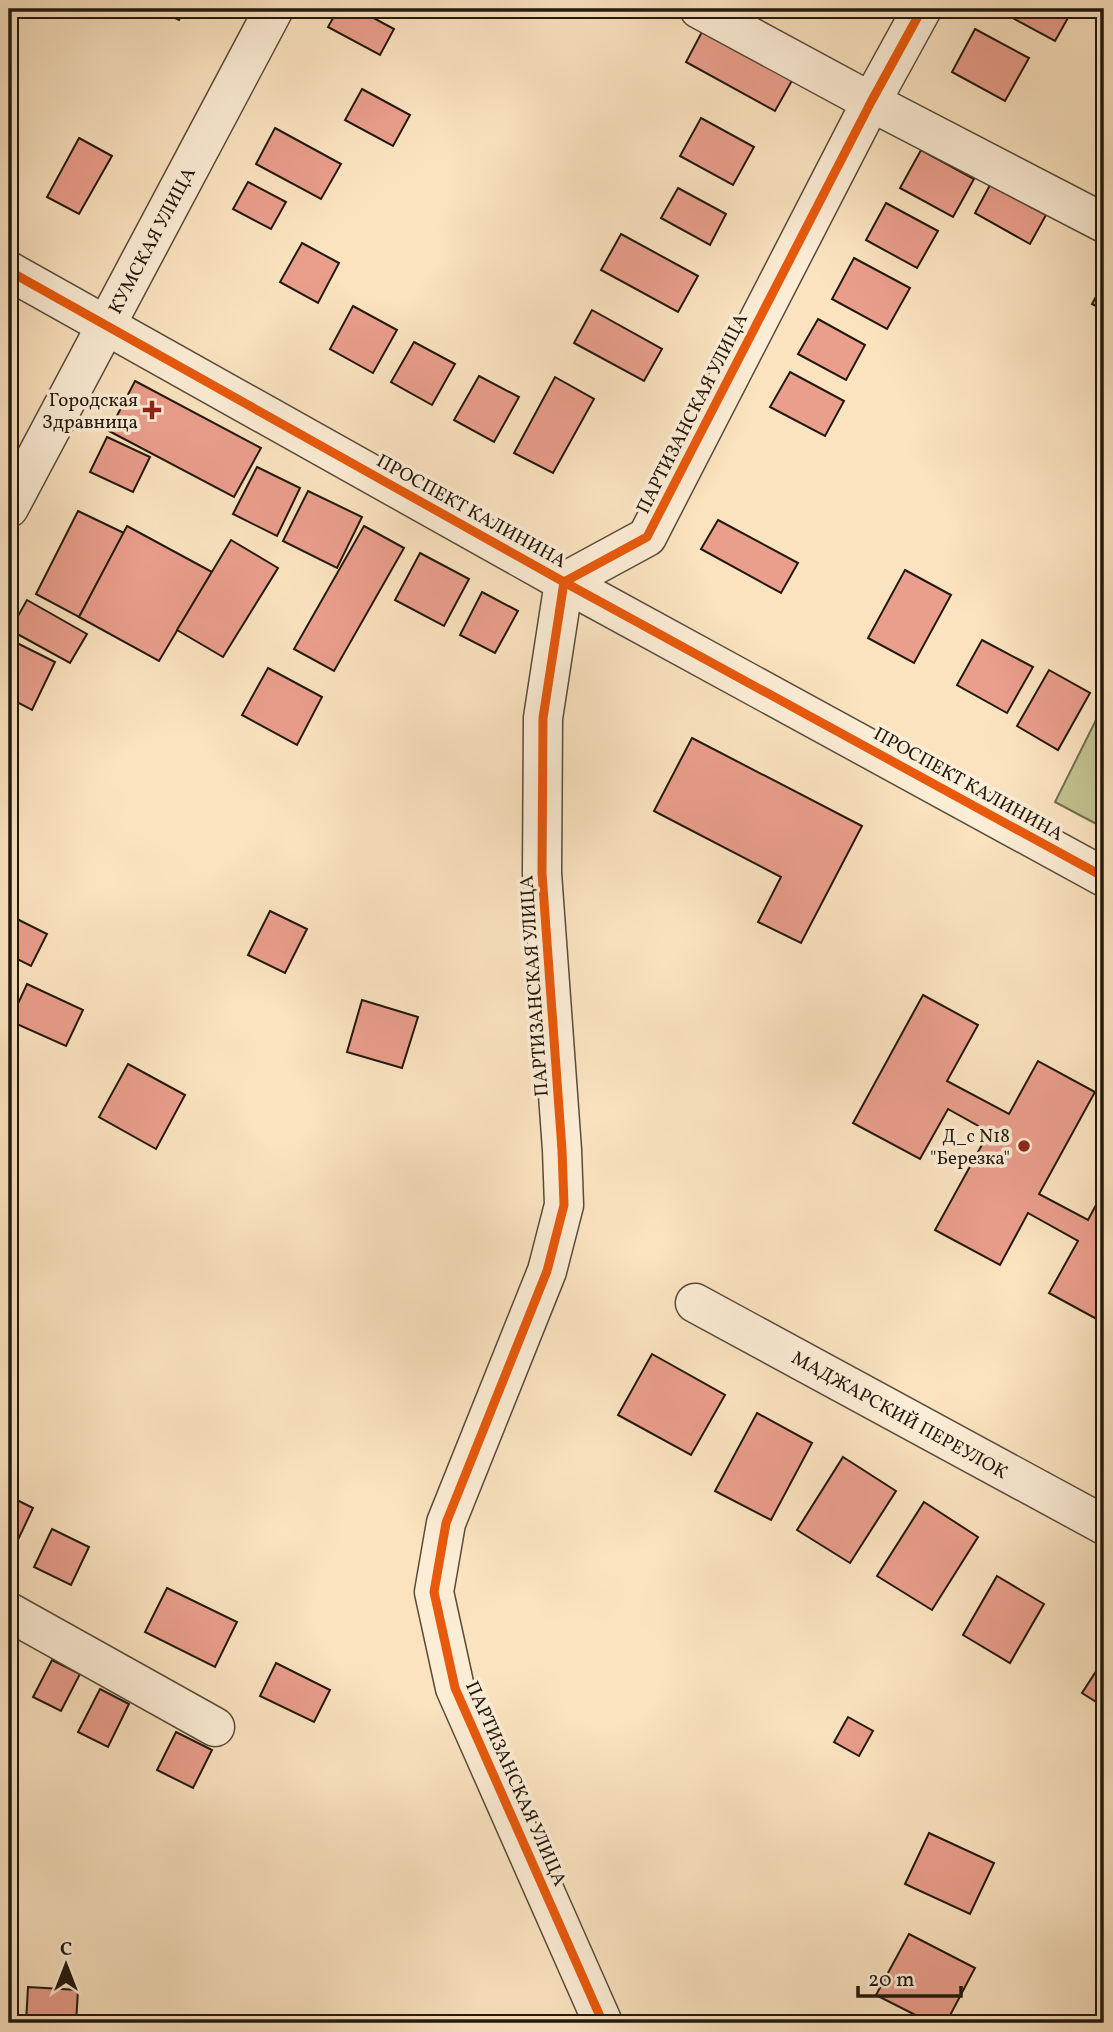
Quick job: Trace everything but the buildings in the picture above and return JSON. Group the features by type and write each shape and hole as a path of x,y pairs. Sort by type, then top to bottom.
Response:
{"street":[{"name":"КУМСКАЯ УЛИЦА","path":"9,508 274,9"},
{"path":"699,9 1104,223"},
{"name":"ПАРТИЗАНСКАЯ УЛИЦА","path":"603,2023 455,1688 435,1592 446,1523 547,1270 564,1205 541,873 543,718 564,582 646,537 871,102 922,9"},
{"name":"ПРОСПЕКТ КАЛИНИНА","path":"9,271 564,582 1104,877"},
{"name":"МАДЖАРСКИЙ ПЕРЕУЛОК","path":"695,1303 1104,1525"},
{"path":"9,1612 215,1727"}],"green space":[{"path":"1104,704 1104,828 1055,802"}],"cycle path":[{"path":"603,2023 455,1688 434,1592 446,1523 547,1271 564,1205 542,873 543,718 564,582 647,537 871,102 922,9"},
{"path":"9,271 564,582 1104,877"}],"place":[{"name":"Городская Здравница","path":"152,410"},
{"name":"Д_с N18 \"Березка\"","path":"1024,1146"}]}
